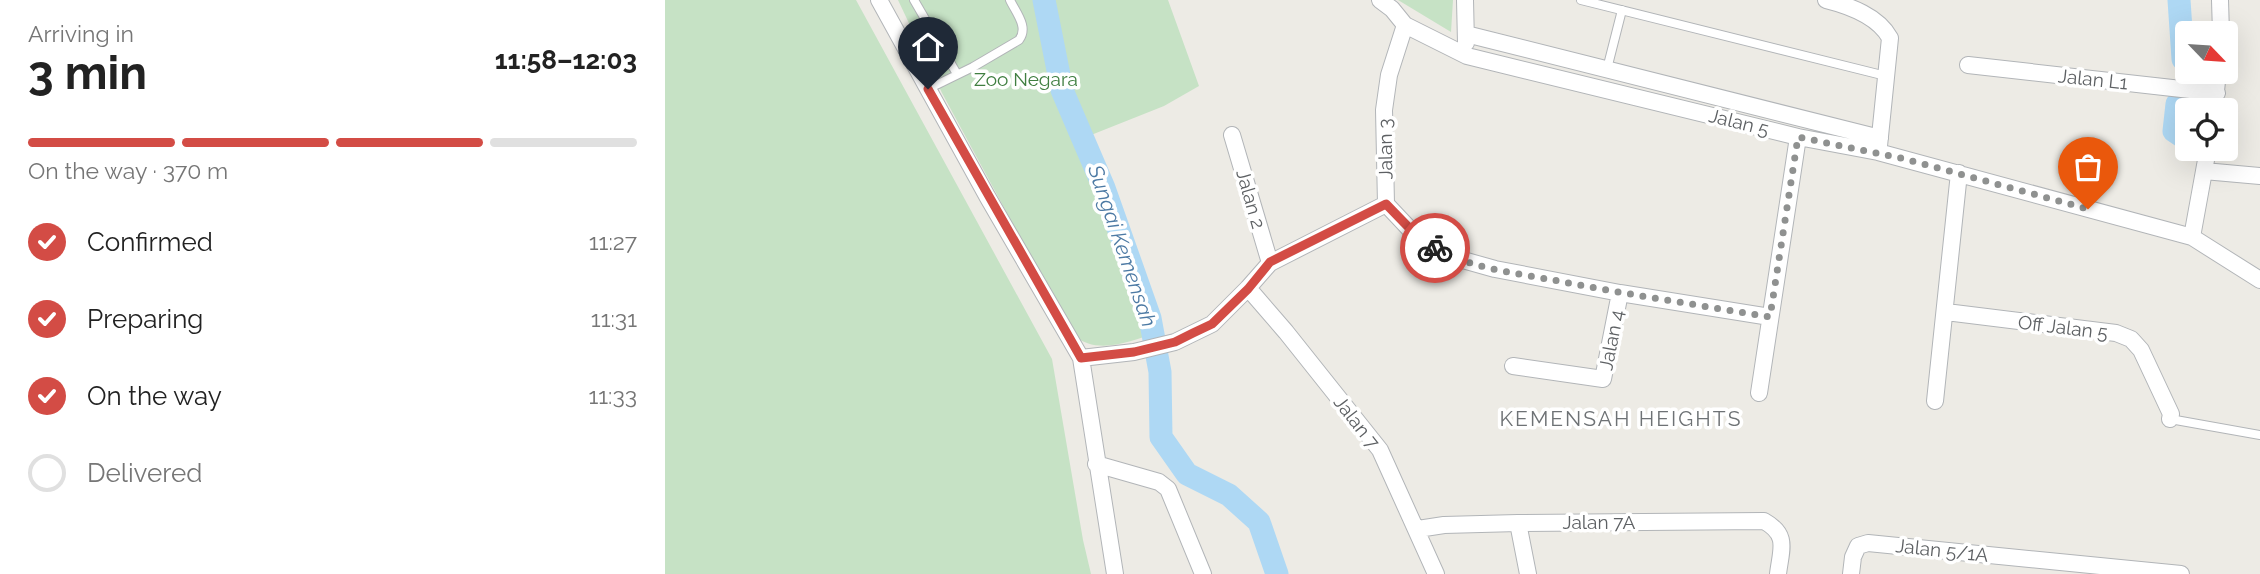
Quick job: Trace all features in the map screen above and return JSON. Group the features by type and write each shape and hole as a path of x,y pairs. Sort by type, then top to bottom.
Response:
{"street":[{"path":"879,0 1081,358 1115,574"},
{"name":"Jalan 5","path":"1380,0 1392,9 1405,25 1467,56 1798,137 1879,145"},
{"path":"1465,0 1467,56"},
{"path":"1826,0 1845,3 1883,26 1890,38 1879,145"},
{"path":"2220,0 2221,21"},
{"name":"Jalan 3","path":"1405,25 1389,75 1384,110 1386,204 1419,238 1438,250 1495,269 1620,293 1770,317"},
{"name":"Jalan 5","path":"1466,34 1607,69 1879,145 1959,173 2192,237 2260,280"},
{"name":"Jalan L1","path":"1968,65 2217,93"},
{"path":"2216,98 2217,84"},
{"name":"Jalan 2","path":"1232,135 1270,262"},
{"path":"1759,393 1798,137"},
{"path":"2192,237 2205,161"},
{"path":"2204,172 2260,176"},
{"path":"1935,401 1959,173"},
{"path":"1081,358 1134,352 1175,342 1212,324 1248,289 1270,262 1386,204"},
{"name":"Jalan 7","path":"1248,289 1286,331 1380,450 1436,574"},
{"name":"Jalan 4","path":"1513,366 1604,379 1620,293"},
{"name":"Off Jalan 5","path":"1946,312 2116,333 2131,339 2141,350 2171,414 2170,419"},
{"path":"1096,464 1159,482 1168,489 1203,574"},
{"name":"Jalan 7A","path":"1417,529 1444,525 1518,523 1765,521 1778,529 1783,539 1778,574"},
{"path":"1518,523 1528,574"},
{"name":"Jalan 5/1A","path":"1851,574 1853,557 1858,546 1868,543 2181,574"}],"lane":[{"path":"914,0 957,74"},
{"path":"928,89 1019,40 1024,27 1010,0"},
{"path":"1581,0 1886,76"},
{"path":"1607,69 1622,10"},
{"path":"2170,419 2260,435"}],"green space":[{"path":"665,0 856,0 1052,359 1091,574 665,574"},
{"name":"Zoo Negara","path":"898,0 1168,0 1199,86 1164,106 1076,141 1134,265 1157,333 1125,343 1103,346 1093,345 1073,335 942,93"},
{"path":"1398,0 1453,0 1451,32"}],"waterway":[{"name":"Sungai Kemensah","path":"1044,0 1062,90 1104,188 1150,318 1160,372 1161,437 1187,474 1229,495 1259,522 1277,574"},
{"path":"2179,0 2180,21"},
{"path":"2175,122 2175,132"}],"way so far":[{"path":"1435,248 1495,269 1620,293 1770,317 1798,137 1878,152 2088,209"}],"district":[{"name":"KEMENSAH HEIGHTS","path":"1621,419"}],"route":[{"path":"928,89 1081,358 1134,352 1175,342 1212,324 1248,289 1270,262 1386,204 1419,238 1435,248"}]}
